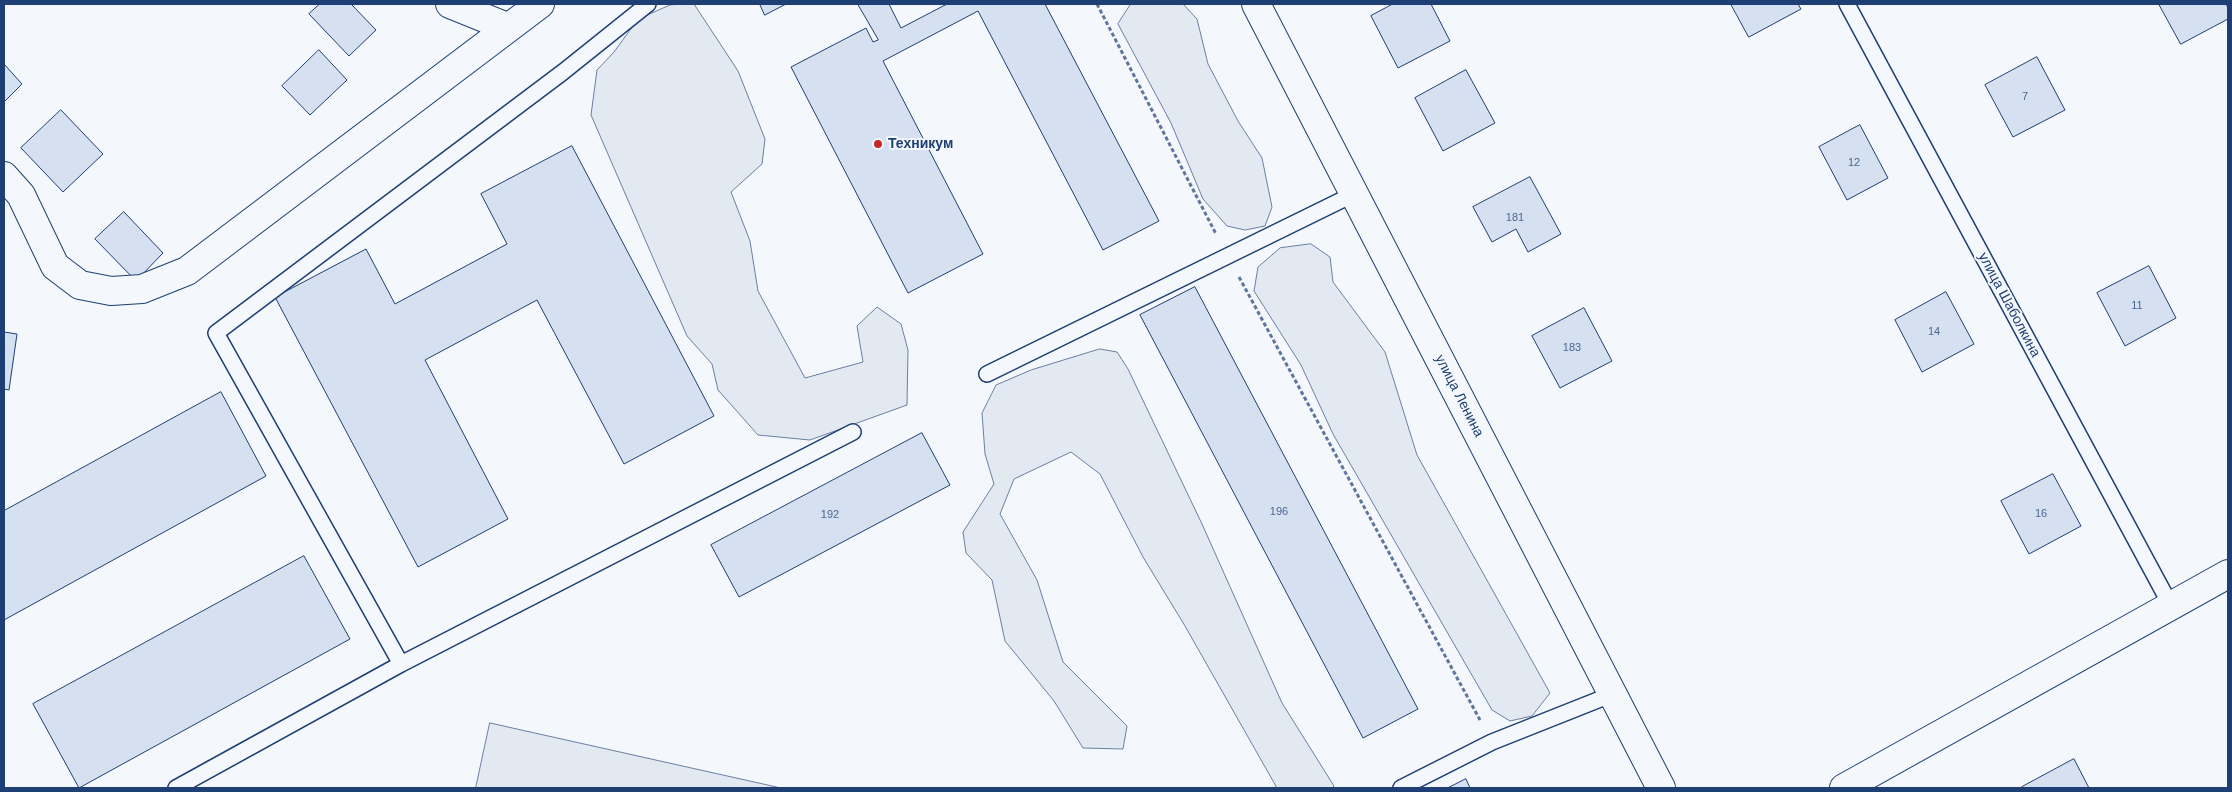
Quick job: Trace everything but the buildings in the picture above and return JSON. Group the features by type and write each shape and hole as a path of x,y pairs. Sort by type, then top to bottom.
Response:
{"street":[{"path":"450,4 507,27"},
{"path":"12,186 55,266 80,285 111,291 142,289 187,271 507,27 540,4"},
{"name":"улица Ленина","path":"1256,4 1661,788"},
{"path":"1844,788 2228,574"}],"lane":[{"path":"401,664 216,333 563,72 648,4"},
{"name":"улица Шаболкина","path":"1847,4 2171,606"},
{"path":"987,374 1354,194"},
{"path":"176,788 401,664 852,432"},
{"path":"1401,788 1492,742 1613,694"}],"path":[{"path":"1097,4 1227,256 1492,742"}],"shaded area":[{"path":"694,4 738,71 765,139 762,164 731,192 750,241 758,291 805,378 863,362 857,326 877,307 901,324 908,350 907,405 810,440 758,435 718,390 712,364 687,336 591,115 597,70 614,52 638,19 670,5"},
{"path":"1131,4 1183,4 1197,19 1208,64 1238,121 1262,158 1272,207 1265,226 1245,230 1227,226 1203,199 1171,123 1118,24"},
{"path":"1311,244 1330,257 1333,282 1385,352 1417,455 1550,693 1532,716 1510,721 1492,710 1333,434 1301,365 1254,291 1258,267 1280,248"},
{"path":"1100,349 1117,352 1128,369 1202,524 1282,703 1334,786 1332,788 1277,788 1185,626 1143,557 1100,474 1071,452 1014,479 1000,514 1037,580 1063,662 1127,726 1123,749 1083,748 1054,701 1005,641 992,580 966,553 963,532 994,484 985,454 982,413 996,385 1031,370"},
{"path":"490,723 781,788 476,788"}],"place":[{"name":"Техникум","path":"878,144"}]}
